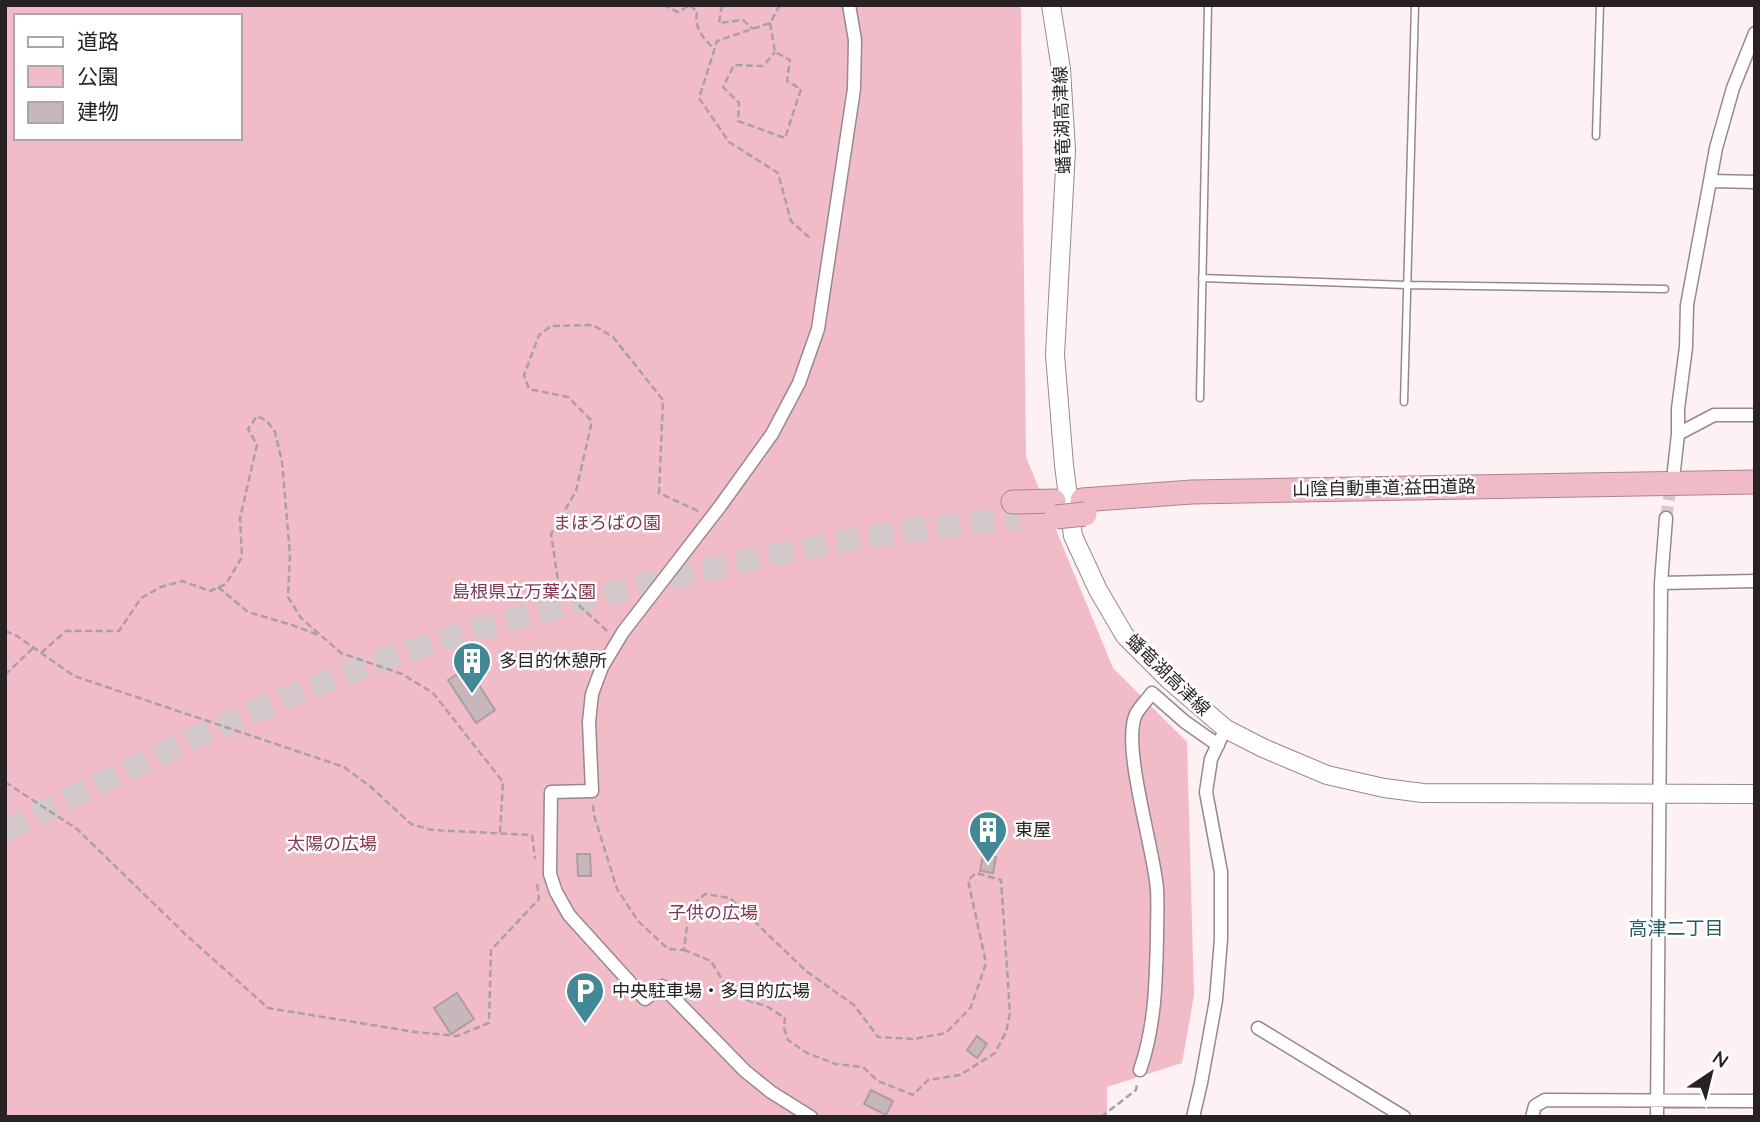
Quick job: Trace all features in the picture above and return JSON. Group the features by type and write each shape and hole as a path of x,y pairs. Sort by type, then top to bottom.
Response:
{"highway":[{"name":"山陰自動車道;益田道路","path":"1084,507 1192,492 1755,482"},
{"name":"山陰自動車道;益田道路","path":"1016,510 1359,499 1755,495"}],"main road":[{"name":"蟠竜湖高津線","path":"1051,5 1061,69 1066,150 1055,355 1064,465 1073,536 1098,590 1125,636 1222,737 1263,748 1327,775 1384,788 1423,793 1755,794"}],"street":[{"path":"811,1117 771,1092 745,1071 662,986 645,999 569,915 556,892 550,874 551,792 592,791 589,722 592,694 602,667 623,632 772,434 799,383 818,329 854,89 855,40 849,5"},
{"path":"1674,470 1688,305 1716,148 1733,88 1755,33"},
{"path":"1710,181 1755,182"},
{"path":"1678,434 1714,415 1755,415"},
{"path":"1657,1117 1661,563 1666,518"},
{"path":"1661,583 1755,581"},
{"path":"1140,1070 1147,1050 1154,1006 1157,891 1154,860 1133,759 1132,732 1135,715 1152,693 1185,722 1222,737 1210,759 1206,792 1222,872 1221,939 1216,1000 1193,1117"},
{"path":"1258,1028 1404,1117"},
{"path":"1532,1117 1535,1106 1545,1100 1755,1101"}],"lane":[{"path":"1200,398 1208,5"},
{"path":"1404,402 1415,5"},
{"path":"1596,136 1600,5"},
{"path":"1202,278 1407,285 1665,289"}],"path":[{"path":"663,5 678,12 690,5 697,12 700,34 714,48"},
{"path":"722,5 719,23 743,20 754,29"},
{"path":"775,52 789,60 787,81 801,89 785,138 738,121 739,103 723,87 734,65 763,66 775,52 771,23 780,5"},
{"path":"771,23 717,41 699,98 729,142 778,173 791,221 811,239"},
{"path":"607,631 559,587 551,534 576,491 592,421 568,397 529,389 524,375 539,335 551,326 593,325 613,337 663,400 659,493 701,513"},
{"path":"41,653 66,631 119,631 141,598 161,587 182,581 210,591 226,584 242,557 240,518 257,445 248,429 257,416 267,421 275,432 282,461 290,554 288,597 301,618 341,653 402,674 433,693 503,782 500,834"},
{"path":"218,587 248,612 322,636"},
{"path":"5,631 17,636 74,676 344,767 371,787 411,824 432,830 550,835"},
{"path":"5,675 33,647"},
{"path":"5,782 77,829 185,934 268,1008 415,1032 457,1036 489,1023 491,950 539,900 536,873"},
{"path":"592,791 594,815 617,889 638,921 668,949 684,950 711,961 727,988 785,1018 788,1040 807,1053 836,1064 863,1067 878,1081 914,1095 928,1080 960,1075 995,1053 1006,1032 1010,1013 1001,880 976,873 968,880 986,964 971,1007 946,1033 914,1039 878,1037 854,1005 806,971 730,898 705,894 689,908 684,950"},
{"path":"532,835 535,860"},
{"path":"1101,1117 1136,1090 1140,1070"}],"green space":[{"name":"島根県立万葉公園","path":"5,5 1021,5 1026,457 1113,668 1187,742 1194,995 1182,1063 1107,1087 1107,1117 5,1117"}],"building":[{"name":"多目的休憩所","path":"468,668 495,710 476,723 448,680"},
{"path":"577,854 590,854 591,876 578,876"},
{"name":"東屋","path":"983,855 996,857 993,873 980,871"},
{"path":"457,993 474,1019 451,1034 434,1008"},
{"path":"977,1036 987,1044 977,1058 967,1050"},
{"path":"871,1090 893,1101 886,1115 864,1104"}],"tunnel":[{"path":"1666,518 1672,480"},
{"path":"5,831 238,719 382,660 445,639 593,598 760,558 886,534 1020,518"}],"place":[{"name":"多目的休憩所","path":"472,695"},
{"name":"東屋","path":"988,864"},
{"name":"中央駐車場・多目的広場","path":"585,1025"}],"district":[{"name":"高津二丁目","path":"1676,928"}],"park label":[{"name":"まほろばの園","path":"607,523"},
{"name":"太陽の広場","path":"332,844"},
{"name":"子供の広場","path":"713,913"}]}
